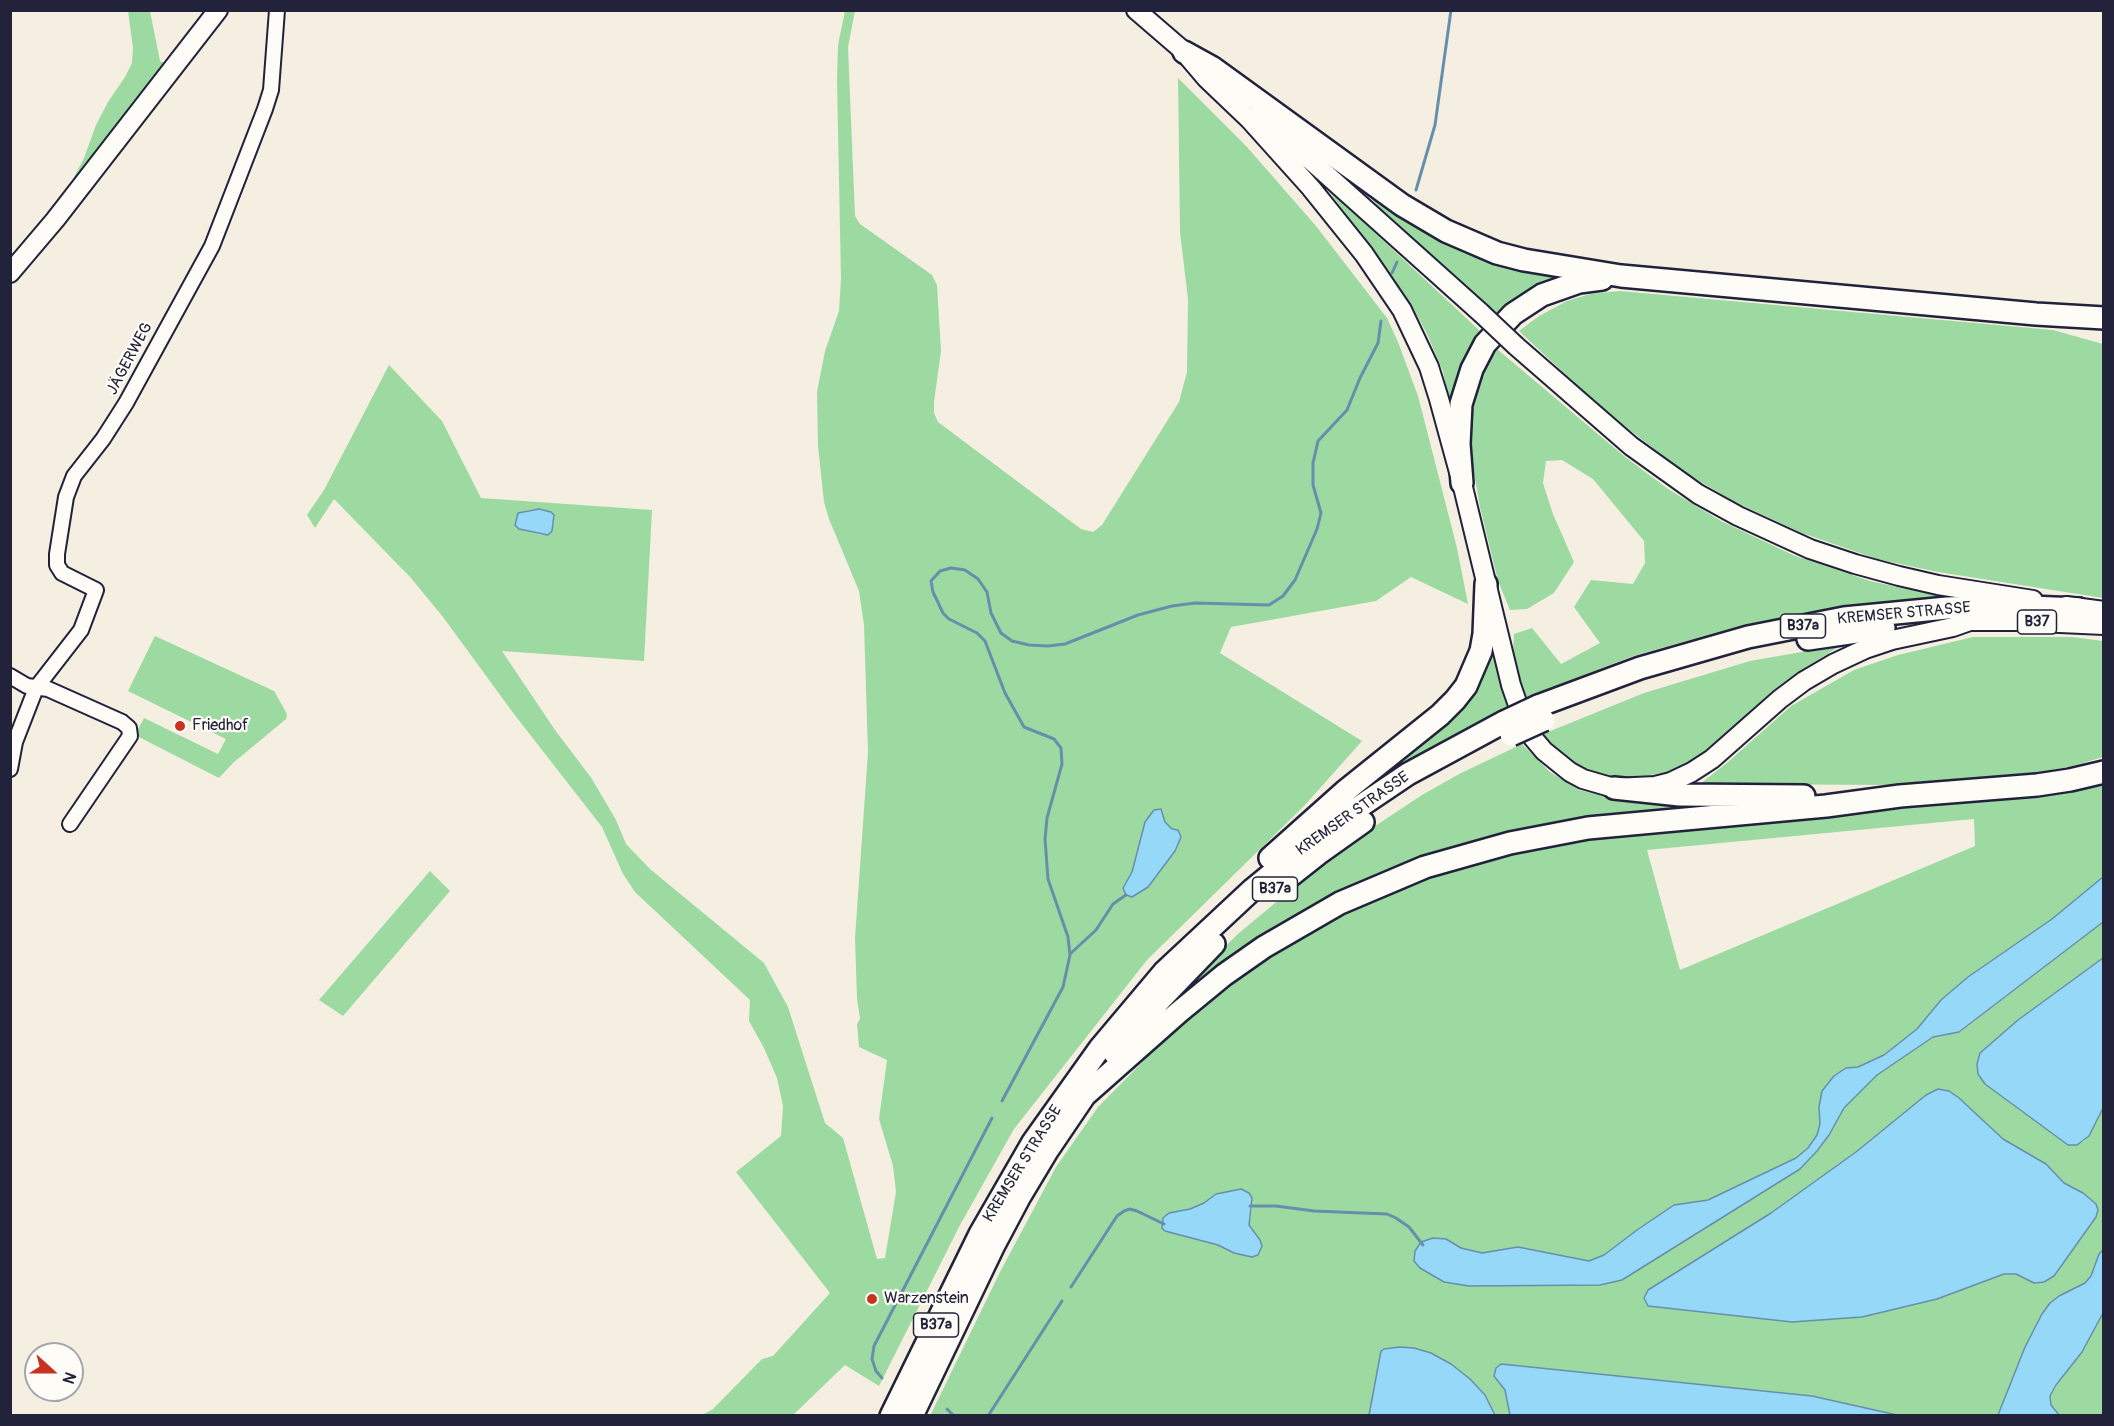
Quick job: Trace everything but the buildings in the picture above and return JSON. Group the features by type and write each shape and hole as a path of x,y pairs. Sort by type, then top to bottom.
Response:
{"highway":[{"path":"1184,52 1213,68 1368,182 1446,231 1497,253 1524,260 1621,276 2036,314 2103,318"},
{"path":"1462,483 1459,444 1461,404 1472,369 1485,344 1514,314 1542,295 1579,282 1621,276"},
{"path":"2036,314 2103,331"},
{"path":"1164,972 1176,955 1277,851 1455,700 1466,686 1481,651 1484,634 1485,584"},
{"name":"KREMSER STRASSE","path":"891,1416 980,1234 1045,1140 1100,1048 1164,972 1246,895 1325,830 1408,774 1640,668 1748,637 1844,618 1947,608 2005,606 2079,609"},
{"name":"KREMSER STRASSE","path":"1541,713 1610,693 1660,675 1754,649 1851,632 1970,621"},
{"name":"KREMSER STRASSE","path":"912,1416 1045,1140 1084,1096 1130,1036 1174,986 1232,927 1276,887 1327,847 1507,729"},
{"path":"1084,1096 1179,1012 1224,975 1264,947 1340,903 1425,867 1510,843 1588,828 1826,806 1900,796 2037,785 2103,772"},
{"path":"1614,788 1680,795 1900,796"}],"main road":[{"path":"10,273 55,220 218,10"},
{"path":"1136,10 1256,112 1593,415 1698,494 1810,549 1899,576 2079,609"},
{"path":"1184,52 1311,188 1383,281 1411,327 1429,367 1462,483 1511,686 1533,738 1544,751 1570,772 1583,779 1614,788 1655,786 1671,782 1712,759 1780,699 1833,664 1865,649 1892,640 1953,627 1970,621"},
{"name":"B37","path":"2079,609 2103,611"},
{"name":"B37","path":"1970,621 2103,625"}],"street":[{"name":"JÄGERWEG","path":"36,688 81,630 96,590 62,573 57,565 66,497 74,476 126,403 212,246 271,90 277,10"},
{"path":"10,676 27,686 48,689 122,722 129,728 130,736 70,824"},
{"path":"10,769 15,742 36,688"}],"green space":[{"path":"128,11 150,11 160,61 167,64 79,177 71,183 84,158 96,125 132,63 133,48"},
{"path":"845,11 855,11 848,47 855,216 860,224 932,275 937,285 941,351 934,413 938,422 1081,529 1093,532 1102,525 1179,402 1187,372 1188,299 1180,232 1178,78 1247,147 1316,226 1387,318 1418,396 1457,548 1468,604 1411,577 1376,601 1231,627 1220,653 1362,741 1305,805 1147,960 1014,1129 960,1225 879,1386 845,1365 793,1415 702,1415 713,1409 762,1359 773,1356 830,1293 736,1172 781,1136 783,1106 777,1078 749,1021 750,1000 635,892 623,874 602,827 411,578 334,499 315,528 307,515 324,490 389,365 442,421 481,498 652,510 644,661 502,651 555,730 592,779 616,820 626,844 650,869 764,963 788,1007 825,1123 843,1138 877,1259 885,1258 896,1192 893,1166 879,1119 887,1060 859,1047 857,1024 860,1019 855,938 868,752 864,625 859,591 824,502 818,446 817,392 825,351 839,311 841,279 838,45","holes":["539,509 551,512 542,535 519,529 515,525 527,510","1163,814 1165,822 1172,829 1124,887 1132,872 1145,822"]},
{"path":"1326,187 1481,332 1457,377 1450,408 1443,371 1411,304"},
{"path":"1369,195 1459,249 1486,261 1521,272 1559,278 1520,297 1498,315 1385,216"},
{"path":"1620,291 2053,330 2103,344 2103,598 1938,572 1877,559 1802,533 1733,501 1681,470 1599,406 1519,331 1539,316 1567,301 1590,294"},
{"path":"1497,349 1624,456 1668,489 1721,521 1793,555 1870,581 1944,597 1842,606 1743,625 1633,656 1525,698 1513,655 1514,634 1532,628 1561,664 1600,643 1574,607 1591,580 1633,584 1645,563 1644,541 1593,479 1562,460 1546,461 1543,483 1553,514 1574,562 1554,593 1527,609 1510,610 1498,581 1480,507 1472,461 1470,422 1478,387"},
{"path":"155,636 274,691 287,714 286,719 233,763 219,778 135,735 144,718 218,754 226,739 128,691"},
{"path":"1973,637 2073,637 2103,641 2103,757 2073,766 2029,774 1899,785 1700,784 1791,706 1854,670 1898,655"},
{"path":"1492,640 1509,707 1441,742 1323,820 1446,722"},
{"path":"1842,645 1771,692 1713,746 1686,764 1667,772 1616,778 1588,770 1564,757 1543,734 1644,693 1750,661"},
{"path":"1522,744 1550,772 1579,790 1612,798 1706,806 1587,818 1543,825 1469,842 1422,856 1380,872 1297,914 1259,937 1174,1002 1202,969 1239,933 1339,850 1422,795 1461,773"},
{"path":"2103,780 2103,877 2052,919 1968,977 1941,1000 1917,1029 1884,1055 1858,1067 1846,1068 1834,1076 1822,1091 1817,1135 1808,1148 1796,1158 1708,1200 1674,1205 1604,1255 1589,1261 1518,1247 1482,1253 1461,1248 1446,1239 1434,1238 1421,1242 1444,1282 1469,1286 1600,1285 1800,1169 1829,1135 1844,1108 1877,1075 1933,1037 1960,1032 2103,922 2103,958 2018,1020 1980,1053 1985,1084 2068,1145 2083,1142 2089,1136 2103,1108 2103,1250 2099,1254 2091,1276 2085,1283 2059,1296 2042,1314 2025,1347 1998,1415 1897,1415 1812,1396 1494,1376 1505,1390 1510,1415 1495,1415 1485,1394 1470,1379 1381,1352 1369,1415 930,1416 1000,1272 1056,1167 1098,1107 1172,1032 1233,982 1272,954 1346,911 1430,876 1547,844 1771,818 2033,794","holes":["1974,819 1975,846 1680,970 1647,850","1949,1091 2003,1139 2046,1164 2064,1183 2083,1193 2096,1204 2098,1210 2095,1217 2054,1276 2034,1283 2016,1274 2004,1274 1937,1299 1862,1317 1792,1322 1648,1306 1644,1298 1648,1290 1771,1213 1856,1152 1926,1095","1216,1194 1252,1206 1249,1225 1260,1240 1234,1253 1218,1245 1197,1240 1169,1213 1190,1209"]},
{"path":"430,871 450,891 343,1016 319,1000"},
{"path":"2103,1313 2103,1415 2059,1415 2051,1405 2050,1396"}],"water":[{"path":"539,509 554,515 552,531 548,535 519,529 515,525 518,513"},
{"path":"1161,809 1165,822 1172,829 1178,830 1181,837 1175,851 1148,887 1132,897 1126,895 1123,888 1132,872 1145,822 1154,810"},
{"path":"2103,877 2103,922 1959,1032 1933,1037 1877,1075 1844,1108 1829,1135 1800,1169 1622,1280 1600,1285 1469,1286 1444,1282 1420,1268 1414,1261 1415,1251 1421,1242 1433,1238 1446,1239 1461,1248 1482,1253 1518,1247 1589,1261 1604,1255 1674,1205 1708,1200 1796,1158 1808,1148 1817,1135 1822,1091 1834,1076 1846,1068 1858,1067 1884,1055 1917,1029 1941,1000 1968,977 2052,919"},
{"path":"2103,958 2103,1108 2089,1136 2077,1145 2068,1145 1985,1084 1978,1074 1977,1064 1980,1053 2018,1020"},
{"path":"1938,1089 1949,1091 1959,1098 2003,1139 2046,1164 2064,1183 2083,1193 2096,1204 2098,1210 2096,1217 2054,1276 2044,1282 2034,1283 2016,1274 2004,1274 1937,1299 1862,1317 1792,1322 1648,1306 1644,1298 1648,1290 1771,1213 1856,1152 1926,1095"},
{"path":"1241,1189 1249,1193 1252,1198 1249,1225 1262,1246 1258,1255 1252,1257 1234,1253 1218,1245 1165,1231 1162,1228 1163,1218 1169,1213 1190,1209 1216,1194"},
{"path":"2103,1250 2103,1313 2082,1352 2050,1396 2051,1405 2059,1415 1998,1415 2025,1347 2042,1314 2059,1296 2085,1283 2091,1276 2099,1254"},
{"path":"1400,1347 1431,1353 1451,1364 1485,1395 1495,1415 1369,1415 1381,1351"},
{"path":"1501,1364 1812,1396 1897,1415 1510,1415 1505,1390 1494,1376 1496,1368"}],"waterway":[{"path":"1416,190 1435,125 1451,10"},
{"path":"1392,273 1397,262"},
{"path":"1002,1101 1063,987 1070,955 1068,937 1048,879 1045,839 1047,818 1062,764 1061,748 1054,739 1024,727 1005,693 985,641 977,633 949,619 943,613 933,592 931,581 940,571 951,568 965,570 978,579 987,592 991,613 1001,633 1012,641 1029,645 1065,644 1138,615 1172,606 1195,603 1269,605 1283,596 1295,580 1317,529 1321,513 1313,485 1313,463 1318,441 1347,410 1378,343 1381,321"},
{"path":"1070,954 1096,930 1113,904 1126,895"},
{"path":"882,1378 876,1371 872,1359 874,1346 992,1118"},
{"path":"1250,1206 1387,1214 1409,1227 1423,1245"},
{"path":"1071,1287 1117,1216 1124,1211 1130,1209 1137,1211 1164,1224"},
{"path":"988,1416 1062,1301"},
{"path":"947,1409 954,1416"}],"place":[{"name":"Friedhof","path":"180,726"},
{"name":"Warzenstein","path":"872,1299"}]}
